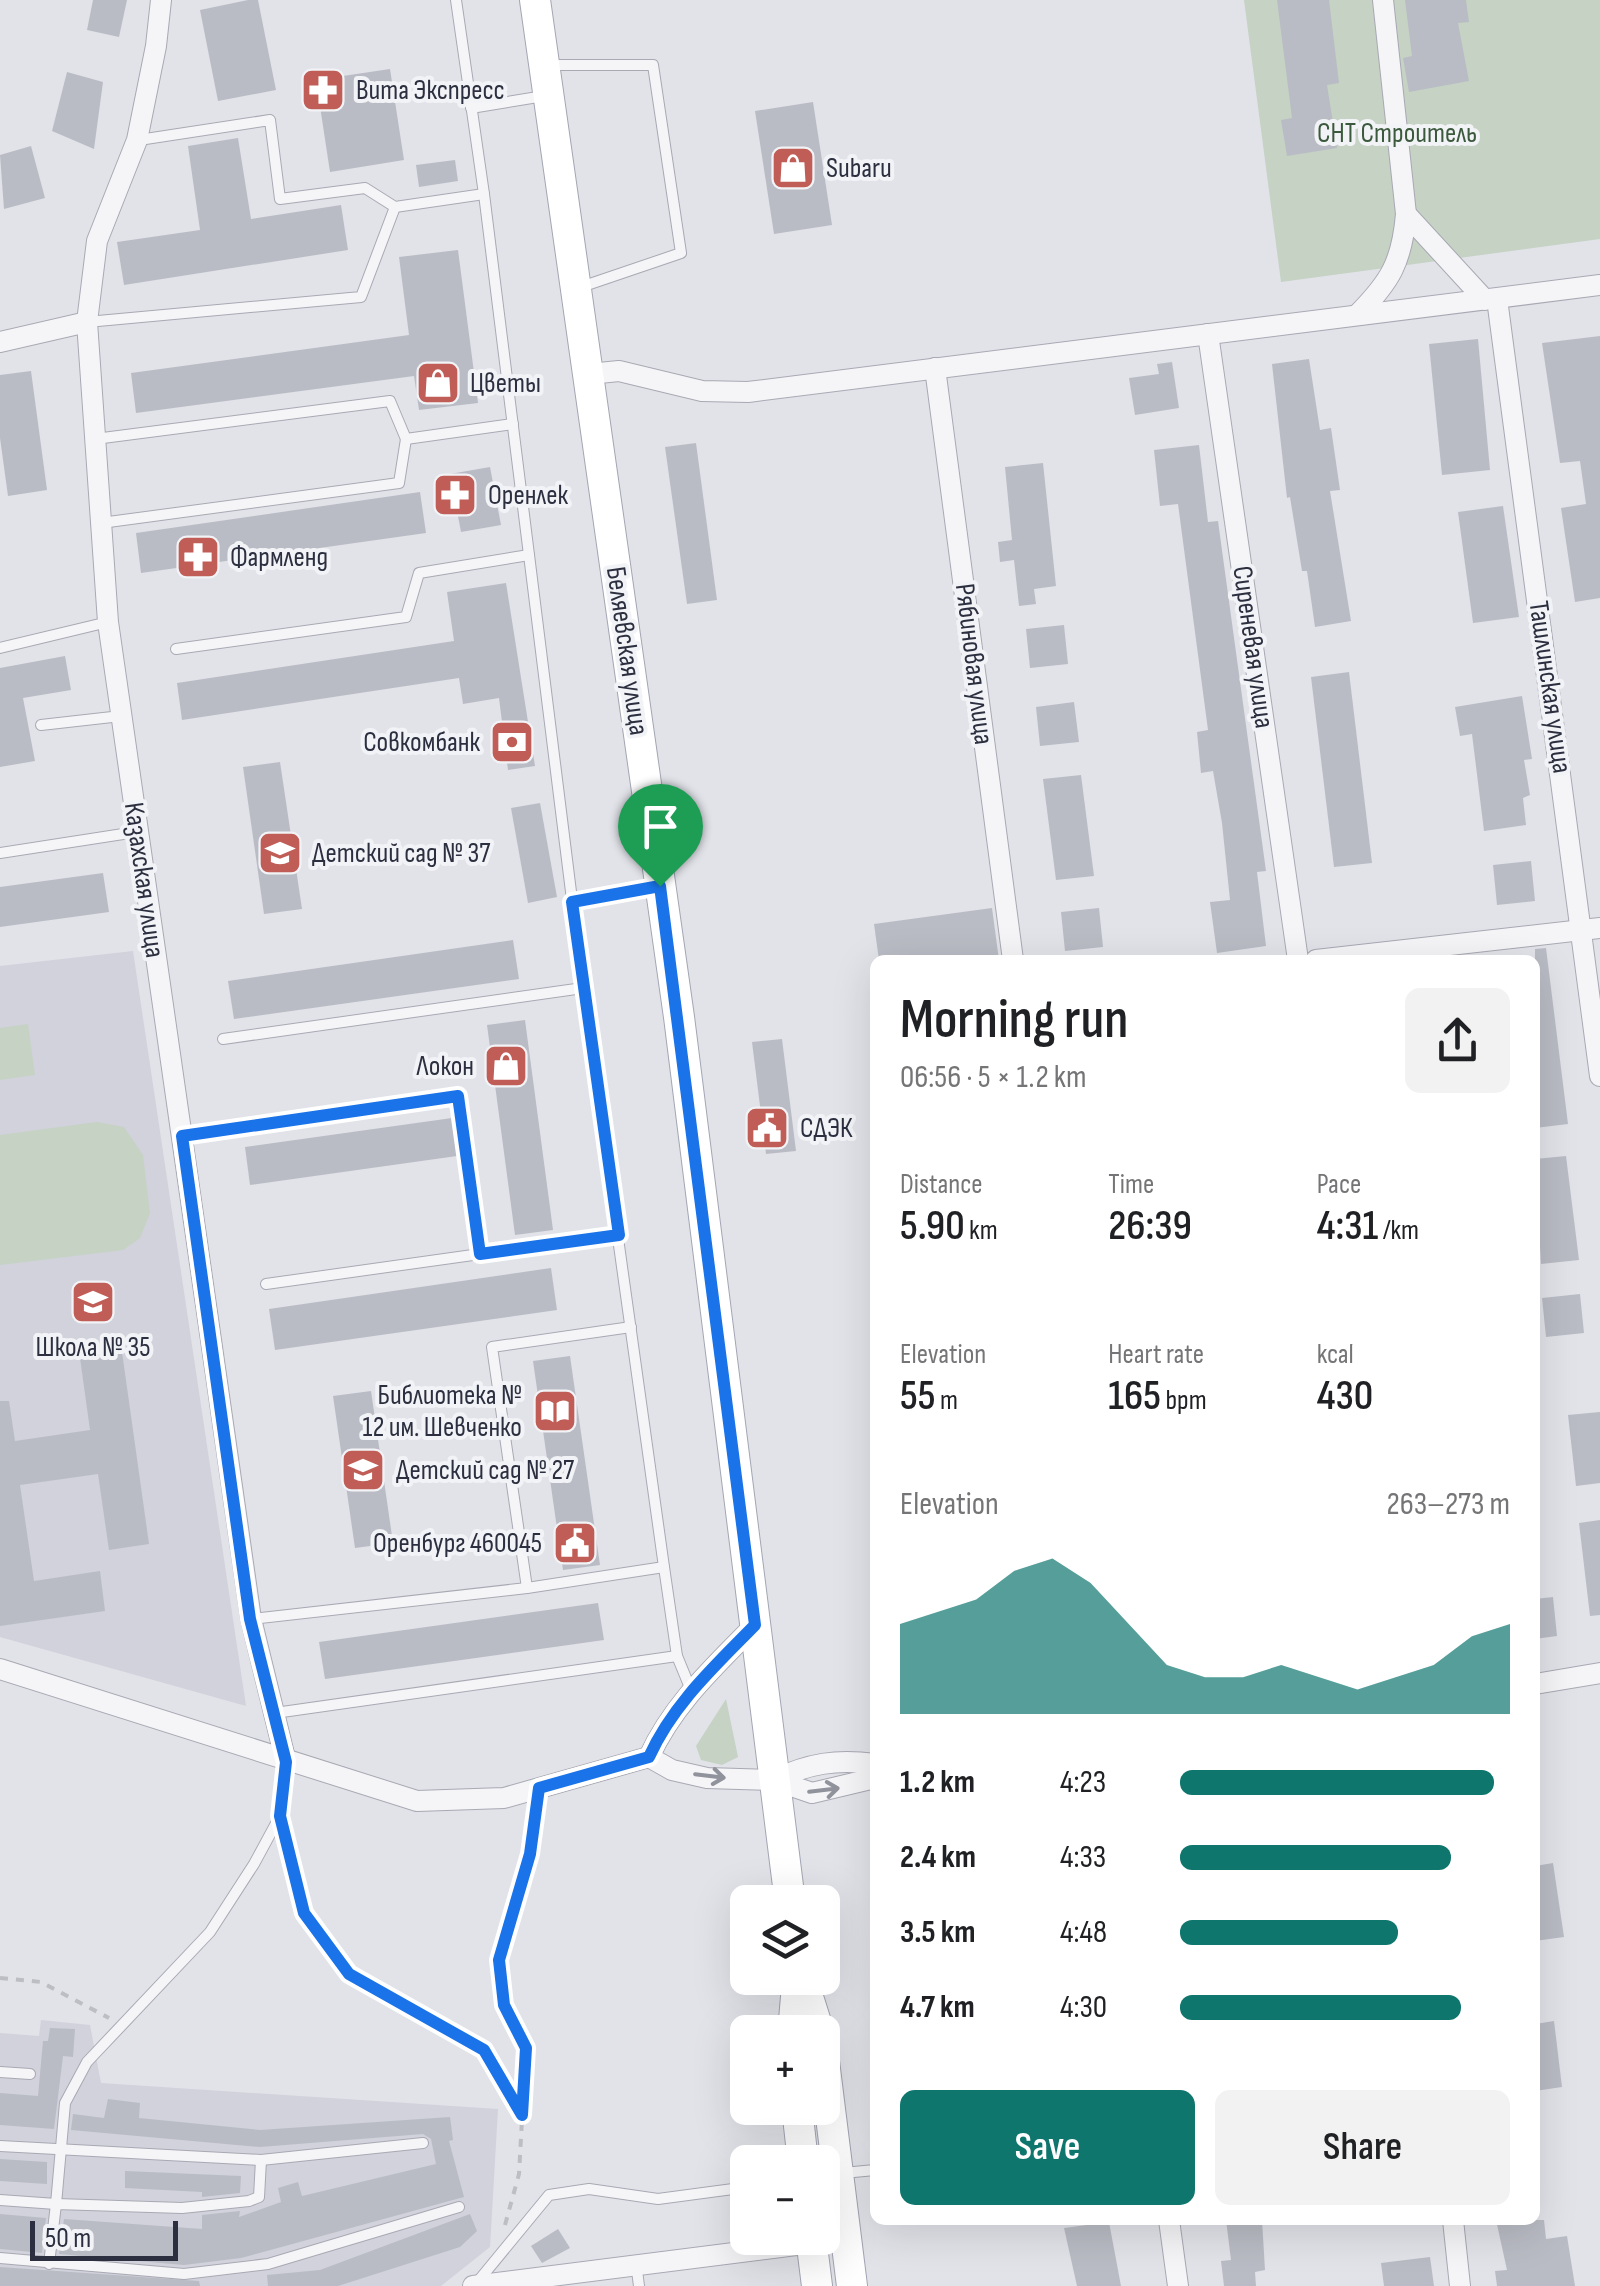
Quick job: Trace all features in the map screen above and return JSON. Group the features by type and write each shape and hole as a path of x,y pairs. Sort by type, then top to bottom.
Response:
{"main road":[{"name":"Беляевская улица","path":"535,0 660,886 788,1885"},
{"path":"840,2196 852,2286"},
{"path":"814,2255 817,2286"}],"street":[{"name":"Казахская улица","path":"160,0 156,46 137,140 98,240 87,322 108,622 250,1619 286,1762"},
{"path":"1356,316 1385,287 1403,249 1406,214 1383,0"},
{"path":"1406,214 1491,299"},
{"path":"589,374 620,372 702,390 748,392 1600,284"},
{"name":"Ташлинская улица","path":"1491,299 1591,930 1600,1076"},
{"path":"0,342 87,322"},
{"name":"Сиреневая улица","path":"1208,334 1297,955"},
{"name":"Рябиновая улица","path":"936,368 1012,955"},
{"path":"1362,955 1591,930"},
{"path":"649,1757 662,1727 755,1625"},
{"path":"0,1669 417,1802 504,1798 649,1757 672,1770 708,1778 774,1780 812,1794 870,1779"},
{"path":"1540,1683 1600,1674"},
{"path":"774,1780 808,1764 870,1763"},
{"path":"1170,2225 1178,2286"},
{"path":"1454,2225 1460,2286"},
{"path":"474,2286 730,2251"}],"lane":[{"path":"456,0 484,194 583,988 677,1656 692,1690"},
{"path":"544,65 653,64 681,253 577,288"},
{"path":"471,108 549,96"},
{"path":"137,140 270,120 280,199 365,188 395,208 484,194"},
{"path":"87,322 361,297 395,208"},
{"path":"95,438 390,401 406,438 399,483 101,523"},
{"path":"406,438 513,424"},
{"path":"176,649 406,617 419,573 529,556"},
{"path":"0,648 108,622"},
{"path":"41,725 121,716"},
{"path":"0,853 136,832"},
{"path":"572,902 660,886"},
{"path":"223,1039 583,988"},
{"path":"182,1136 458,1096 480,1254"},
{"path":"266,1284 619,1235"},
{"path":"527,1588 492,1348 631,1327"},
{"path":"250,1619 527,1588 664,1568"},
{"path":"275,1713 677,1656"},
{"path":"49,2264 66,2103 86,2062 210,1932 254,1864 280,1816 286,1762"},
{"path":"0,2072 30,2074"},
{"path":"0,2146 261,2160 422,2143"},
{"path":"0,2200 182,2208 249,2200 259,2197 261,2160"},
{"path":"840,2174 870,2171"},
{"path":"474,2286 549,2195 589,2190 658,2199 730,2189"},
{"path":"0,2258 184,2274 268,2264 460,2207"},
{"path":"636,2264 639,2286"}],"path":[{"path":"496,2259 519,2174 526,2048 504,2005 499,1960 530,1854 539,1788"},
{"path":"280,1816 304,1913 349,1974 484,2050 522,2115"},
{"path":"0,1978 41,1982 122,2025"}],"shaded area":[{"name":"Школа № 35","path":"133,951 246,1706 0,1637 0,966"},
{"path":"41,2020 90,2025 101,2083 498,2109 490,2247 441,2286 0,2286 0,2033 39,2036"}],"green space":[{"name":"СНТ Строитель","path":"1244,0 1600,0 1600,239 1281,282"},
{"path":"28,1024 35,1075 0,1080 0,1028"},
{"path":"97,1122 124,1127 143,1155 150,1213 140,1238 123,1250 0,1265 0,1135"},
{"path":"726,1699 738,1757 722,1765 701,1760 696,1746"}],"building":[{"path":"93,0 127,0 119,37 87,30"},
{"path":"258,0 276,90 218,101 200,10"},
{"path":"1277,0 1329,0 1339,83 1327,85 1337,148 1287,156 1281,120 1292,118"},
{"path":"1405,0 1466,0 1469,22 1458,23 1469,81 1409,92 1403,58 1412,56"},
{"path":"390,69 404,160 330,172 316,80"},
{"path":"67,72 103,82 94,149 52,131"},
{"name":"Subaru","path":"813,102 832,225 774,234 755,111"},
{"path":"238,138 251,219 341,205 348,250 124,285 117,242 200,230 188,146"},
{"path":"31,146 45,198 4,209 0,155"},
{"path":"455,160 458,181 419,187 416,165"},
{"path":"458,250 478,403 419,410 414,376 136,413 131,373 409,335 399,257"},
{"path":"1600,336 1600,598 1575,602 1561,508 1586,504 1580,461 1560,463 1542,343"},
{"path":"1478,339 1490,470 1442,475 1429,344"},
{"path":"1309,359 1320,430 1331,428 1340,490 1330,491 1351,621 1315,627 1307,571 1302,571 1290,497 1287,498 1272,364"},
{"path":"1172,362 1179,408 1135,415 1129,378 1159,374 1157,364"},
{"path":"31,371 47,490 8,496 0,438 0,375"},
{"path":"696,443 717,600 687,604 665,447"},
{"path":"1199,445 1208,522 1218,521 1266,871 1257,872 1266,946 1217,953 1210,902 1230,900 1222,823 1213,771 1201,773 1197,732 1208,730 1178,504 1160,506 1154,450"},
{"path":"1043,463 1056,586 1034,589 1036,604 1019,606 1014,560 1000,562 998,542 1012,540 1005,467"},
{"path":"490,467 501,525 461,532 450,474"},
{"path":"420,492 426,533 141,573 136,533"},
{"path":"1503,506 1519,617 1473,623 1458,512"},
{"path":"506,583 535,766 508,770 499,698 463,704 459,678 182,720 177,683 454,641 447,592"},
{"path":"1064,625 1068,664 1030,668 1026,629"},
{"path":"65,656 71,690 23,698 35,761 0,767 0,668"},
{"path":"1349,672 1372,863 1334,867 1311,677"},
{"path":"1522,696 1532,759 1524,760 1530,795 1523,798 1526,825 1484,831 1472,734 1460,736 1455,707"},
{"path":"1074,702 1079,742 1040,746 1036,707"},
{"path":"280,762 302,909 264,914 243,767"},
{"path":"1081,775 1094,876 1056,880 1043,779"},
{"path":"540,803 557,897 528,903 511,808"},
{"path":"1531,861 1535,901 1497,905 1493,865"},
{"path":"103,873 109,912 0,927 0,887"},
{"path":"992,908 998,955 878,955 874,924"},
{"path":"1099,908 1103,947 1065,951 1061,912"},
{"path":"513,940 519,979 234,1019 228,981"},
{"path":"1546,948 1568,1124 1540,1127 1540,955 1535,955 1535,949"},
{"path":"525,1020 553,1230 515,1235 487,1025"},
{"path":"782,1039 796,1151 766,1154 752,1042"},
{"path":"452,1118 457,1156 250,1185 245,1147"},
{"path":"1566,1156 1579,1260 1541,1264 1540,1159"},
{"path":"551,1268 557,1310 275,1350 269,1309"},
{"path":"1580,1294 1584,1333 1546,1337 1542,1298"},
{"path":"122,1352 149,1544 109,1550 98,1474 20,1485 34,1581 100,1571 105,1611 0,1626 0,1401 9,1401 15,1441 90,1430 80,1358"},
{"path":"570,1356 600,1565 563,1570 533,1361"},
{"path":"371,1391 393,1543 355,1548 333,1396"},
{"path":"1600,1412 1600,1483 1576,1486 1568,1415"},
{"path":"1600,1520 1600,1615 1590,1616 1579,1523"},
{"path":"1553,1597 1557,1636 1540,1638 1540,1598"},
{"path":"598,1603 604,1640 325,1679 319,1642"},
{"path":"1553,1863 1564,1937 1540,1940 1540,1865"},
{"path":"1554,2021 1562,2087 1540,2090 1540,2023"},
{"path":"50,2028 75,2029 73,2057 63,2056 54,2129 0,2125 0,2093 38,2096 43,2041 48,2041"},
{"path":"108,2099 140,2103 139,2118 260,2130 450,2117 453,2140 449,2141 464,2197 241,2258 184,2265 59,2254 64,2219 202,2229 202,2215 240,2211 239,2217 281,2202 278,2188 298,2182 302,2196 436,2164 431,2139 423,2134 260,2147 71,2130 73,2114 104,2118"},
{"path":"0,2159 47,2162 47,2184 0,2181"},
{"path":"125,2171 241,2176 240,2193 202,2197 202,2192 125,2188"},
{"path":"0,2214 46,2218 42,2253 0,2249"},
{"path":"470,2214 477,2231 460,2247 338,2286 268,2286 267,2275 320,2270"},
{"path":"1540,2220 1544,2220 1546,2239 1567,2236 1575,2286 1497,2286 1495,2271 1507,2270 1497,2225 1540,2225"},
{"path":"1110,2225 1121,2286 1077,2286 1064,2228"},
{"path":"1227,2225 1262,2225 1265,2270 1255,2272 1256,2286 1224,2286 1221,2261 1231,2260"},
{"path":"558,2229 570,2248 542,2263 531,2246"},
{"path":"1430,2257 1434,2286 1384,2286 1381,2263"},
{"path":"0,2267 199,2281 200,2286 0,2286"}],"place":[{"name":"Вита Экспресс","path":"323,90"},
{"name":"Subaru","path":"793,168"},
{"name":"Цветы","path":"438,383"},
{"name":"Оренлек","path":"455,495"},
{"name":"Фармленд","path":"198,557"},
{"name":"Совкомбанк","path":"512,742"},
{"name":"Детский сад № 37","path":"280,853"},
{"name":"Локон","path":"506,1066"},
{"name":"СДЭК","path":"767,1128"},
{"name":"Школа № 35","path":"93,1302"},
{"name":"Библиотека № 12 им. Шевченко","path":"555,1411"},
{"name":"Детский сад № 27","path":"363,1470"},
{"name":"Оренбург 460045","path":"575,1543"}],"route":[{"path":"660,886 755,1625 662,1727 649,1757 539,1788 530,1854 499,1960 504,2005 526,2048 522,2115 484,2050 349,1974 304,1913 280,1816 286,1762 250,1619 182,1136 458,1096 480,1254 619,1235 572,902 660,886"}]}
